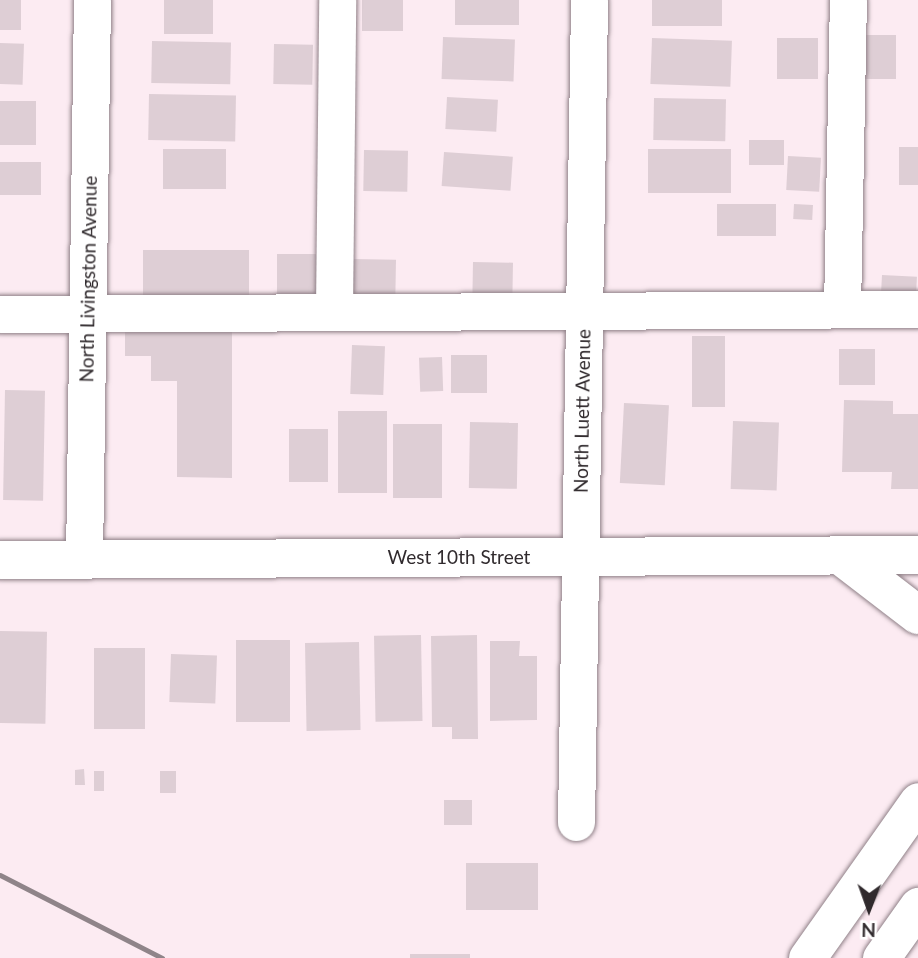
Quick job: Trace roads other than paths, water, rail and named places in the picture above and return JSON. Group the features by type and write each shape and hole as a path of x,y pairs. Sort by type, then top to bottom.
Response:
{"main road":[{"path":"841,555 918,615"},
{"name":"West 10th Street","path":"0,560 918,555"}],"street":[{"name":"North Livingston Avenue","path":"84,559 92,0"},
{"path":"334,312 337,0"},
{"name":"North Luett Avenue","path":"576,822 589,0"},
{"path":"842,309 848,0"},
{"path":"0,314 918,309"},
{"path":"807,958 918,800"},
{"path":"881,958 918,906"}],"railway":[{"path":"0,875 162,958"}]}
